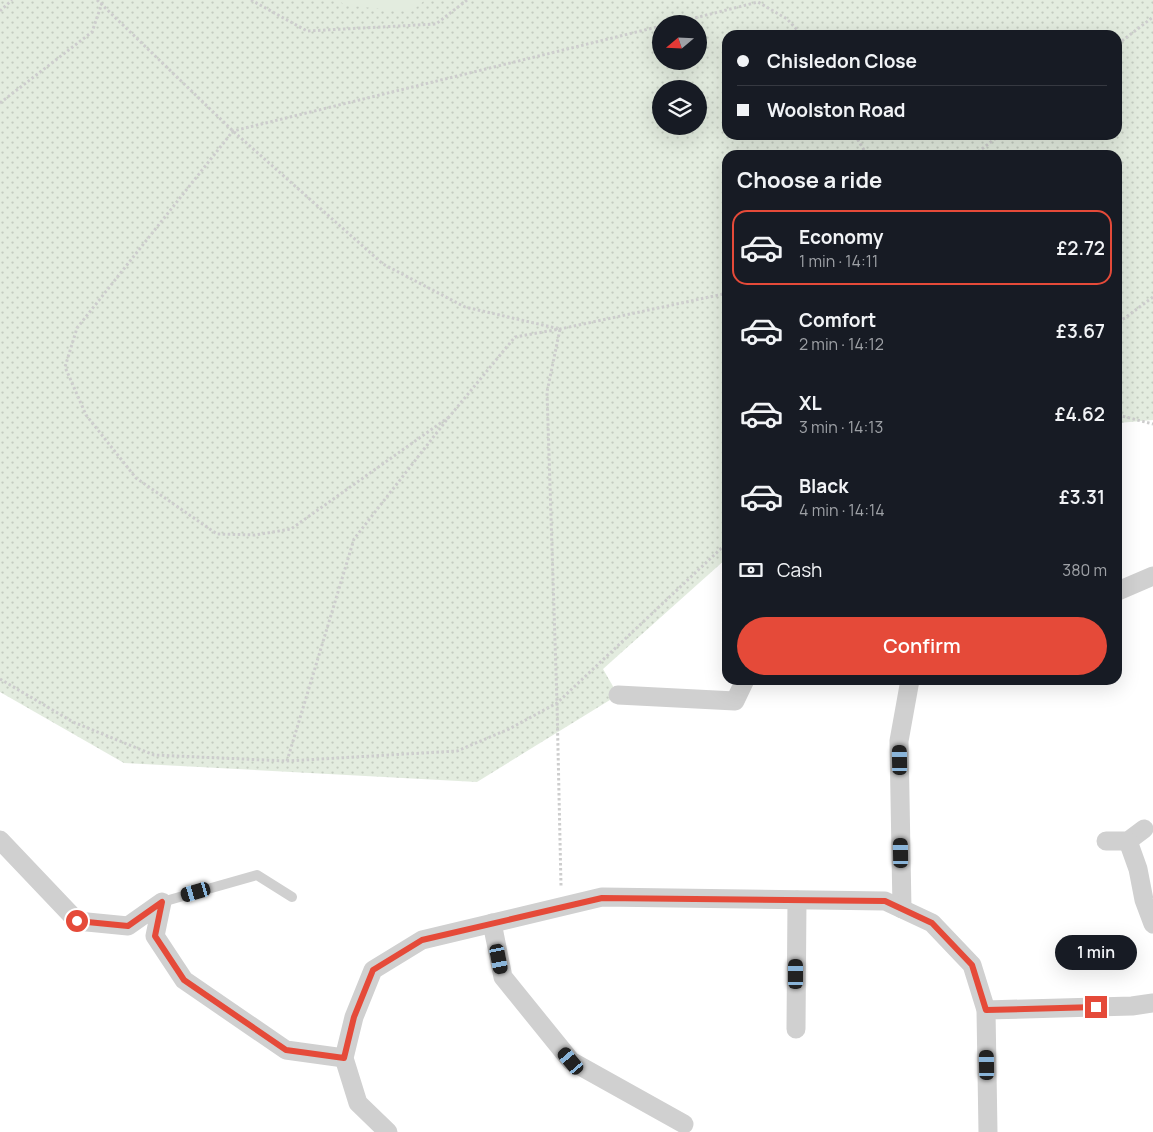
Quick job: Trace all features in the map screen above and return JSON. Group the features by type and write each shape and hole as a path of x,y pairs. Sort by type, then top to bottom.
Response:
{"street":[{"path":"1122,589 1153,576"},
{"path":"618,695 735,701 743,685"},
{"path":"902,909 899,742 909,685"},
{"path":"1106,842 1128,841 1144,829"},
{"path":"0,840 77,921 128,926 162,902"},
{"path":"1128,841 1138,869 1144,900 1153,924"},
{"path":"388,1132 358,1103 344,1058 354,1017 373,970 422,940 602,898 885,901 932,923 972,965 986,1010 988,1132"},
{"path":"796,1029 797,900"},
{"path":"162,902 155,936 184,980 286,1050 344,1058"},
{"path":"492,923 503,977 571,1061 684,1124"},
{"path":"986,1010 1132,1006 1153,1003"}],"lane":[{"path":"162,902 257,876 292,897"}],"path":[{"path":"0,12 12,0"},
{"path":"97,0 103,2 233,131 383,264 465,306 560,329"},
{"path":"251,0 307,31 436,24 467,0"},
{"path":"0,102 92,32 103,2"},
{"path":"707,15 758,2 788,19 798,30"},
{"path":"1122,41 1153,17"},
{"path":"449,417 291,528 255,535 217,534 136,478 86,415 65,367 76,328 233,131 652,28"},
{"path":"980,150 994,140"},
{"path":"286,761 354,538 515,337 722,294"},
{"path":"1122,319 1153,297"},
{"path":"560,329 546,392 557,703 561,907"},
{"path":"1122,416 1153,424"},
{"path":"0,679 73,722 154,755 286,761 457,752 510,729 557,703 722,548"}],"shaded area":[{"path":"0,0 1153,0 1153,420 1122,423 1122,150 722,150 722,562 603,669 618,695 477,782 124,763 0,692"},
{"path":"339,0 425,0 411,12 344,5"}],"route":[{"path":"77,921 128,926 162,902 155,936 184,980 286,1050 344,1058 354,1017 373,970 422,940 602,898 885,901 932,923 972,965 986,1010 1096,1007"}]}
